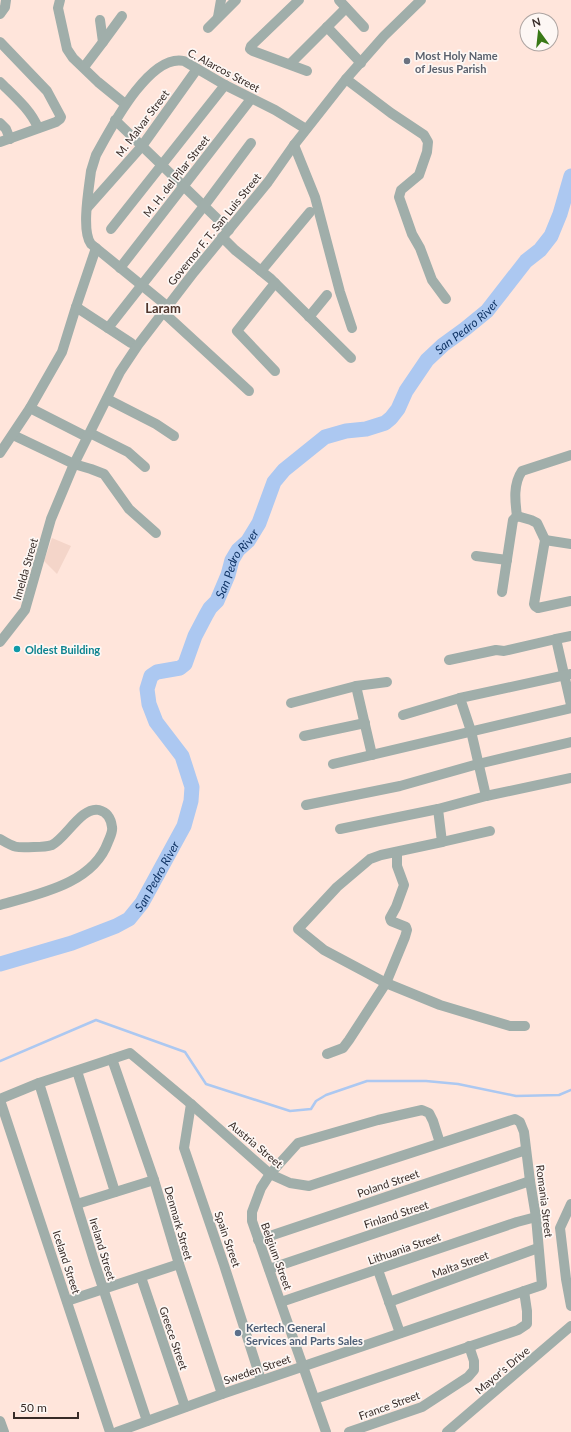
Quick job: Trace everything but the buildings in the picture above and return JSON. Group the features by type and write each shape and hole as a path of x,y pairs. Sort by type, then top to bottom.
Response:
{"street":[{"path":"60,0 58,8 67,49 73,58 98,82 125,104"},
{"path":"218,17 221,0"},
{"path":"208,28 236,0"},
{"path":"300,0 250,48 253,51 307,71"},
{"path":"339,0 364,27"},
{"name":"Governor F. T. San Luis Street","path":"51,519 87,434 107,399 120,372 138,345 165,309 268,182 306,129 346,79 384,36 421,0"},
{"path":"290,64 346,8"},
{"path":"84,67 122,16"},
{"path":"100,20 104,42"},
{"path":"327,28 361,63"},
{"path":"0,42 47,91 61,117 60,119 5,140 6,130 0,123"},
{"name":"C. Alarcos Street","path":"249,392 141,285 88,241 86,225 87,208 93,163 125,104 149,77 170,62 179,60 184,61 225,86 275,110 306,129"},
{"name":"M. Malvar Street","path":"87,208 142,146 197,69"},
{"path":"346,79 391,113 424,135 428,142 427,152 418,175 401,190 399,197 412,234 420,248 432,280 446,299"},
{"path":"0,82 22,105 36,123 38,128"},
{"path":"110,229 225,86"},
{"name":"M. H. del Pilar Street","path":"120,268 251,99"},
{"path":"115,120 204,206 226,234 234,250 275,283 351,358"},
{"path":"108,328 251,144"},
{"path":"294,145 315,198 340,292 352,328"},
{"path":"261,271 310,212"},
{"path":"0,454 30,408 62,352 96,248"},
{"path":"275,283 237,331 275,371"},
{"path":"310,317 327,295"},
{"path":"76,306 131,343"},
{"path":"107,399 156,424 174,436"},
{"path":"30,408 128,452 145,467"},
{"path":"13,435 74,464 104,474 129,509 156,533"},
{"path":"502,592 513,520 517,516 516,488 518,476 522,471 571,455"},
{"path":"517,516 537,523 545,540 534,604 538,608 571,601"},
{"name":"Imelda Street","path":"0,642 25,610 28,603 51,519"},
{"path":"545,540 571,544"},
{"path":"476,556 507,560"},
{"path":"449,660 496,650 503,652 571,636"},
{"path":"333,764 571,706 568,675 556,639"},
{"path":"403,715 460,698 568,675"},
{"path":"291,703 356,686 387,682"},
{"path":"356,686 372,755"},
{"path":"460,698 471,731 486,796"},
{"path":"304,736 365,723"},
{"path":"306,805 400,786 478,764 571,742"},
{"path":"340,828 438,809 486,796 571,778"},
{"path":"0,839 13,847 19,848 48,846 53,844 70,830 84,814 94,809 100,810 108,815 111,820 112,830 105,850 89,870 54,889 0,905"},
{"path":"438,809 442,842"},
{"path":"490,831 381,855 370,859 337,887 298,929 324,950 386,983 440,1005 510,1026 525,1026"},
{"path":"327,1054 343,1048 386,983 407,930 406,927 391,921 390,918 396,907 404,884 397,866 398,852"},
{"name":"Austria Street","path":"0,1100 39,1083 130,1053 191,1104 270,1174 290,1183 309,1186 514,1119 520,1122"},
{"name":"Denmark Street","path":"112,1059 154,1180 179,1264 222,1394"},
{"path":"77,1071 115,1192"},
{"name":"Ireland Street","path":"39,1083 103,1289 147,1421"},
{"name":"Iceland Street","path":"0,1100 110,1432"},
{"name":"Spain Street","path":"191,1104 184,1148 261,1380"},
{"name":"Belgium Street","path":"326,1432 252,1221 252,1212 261,1188 270,1174 298,1143 378,1120 422,1110 428,1113 433,1121 440,1143"},
{"name":"Romania Street","path":"520,1122 524,1132 536,1217 542,1285"},
{"name":"Poland Street","path":"258,1240 526,1150"},
{"path":"77,1204 154,1180"},
{"name":"Finland Street","path":"269,1269 530,1181"},
{"path":"571,1204 560,1228 566,1280 571,1306"},
{"name":"Lithuania Street","path":"281,1302 517,1222 536,1217"},
{"name":"Malta Street","path":"389,1302 538,1248"},
{"path":"67,1301 179,1264"},
{"path":"378,1270 400,1333"},
{"name":"Greece Street","path":"141,1277 185,1407"},
{"name":"Sweden Street","path":"117,1432 261,1380 542,1285"},
{"path":"314,1399 518,1330 527,1324 524,1291"},
{"name":"Mayor's Drive","path":"448,1432 571,1326"},
{"name":"France Street","path":"349,1432 422,1407 468,1378 474,1370 474,1362 469,1346"},
{"path":"0,1421 4,1432"}],"shaded area":[{"path":"52,538 71,546 57,574 44,561"}],"waterway":[{"name":"San Pedro River","path":"0,964 72,943 116,926 129,919 142,903 184,826 191,801 192,787 182,756 156,722 149,704 147,689 151,676 157,672 180,668 185,664 195,636 210,608 217,601 228,575 232,560 238,550 248,541 259,523 274,482 284,470 325,437 346,431 366,429 385,423 391,418 398,409 406,391 427,360 443,345 487,311 526,261 540,250 551,236 560,214 571,176"},
{"path":"0,1061 96,1020 185,1052 206,1084 290,1111 311,1109 316,1101 326,1095 367,1081 426,1081 458,1084 516,1096 559,1095 571,1090"}],"place":[{"name":"Most Holy Name of Jesus Parish","path":"407,61"},
{"name":"Oldest Building","path":"17,649"},
{"name":"Kertech General Services and Parts Sales","path":"238,1333"}],"district":[{"name":"Laram","path":"163,308"}]}
